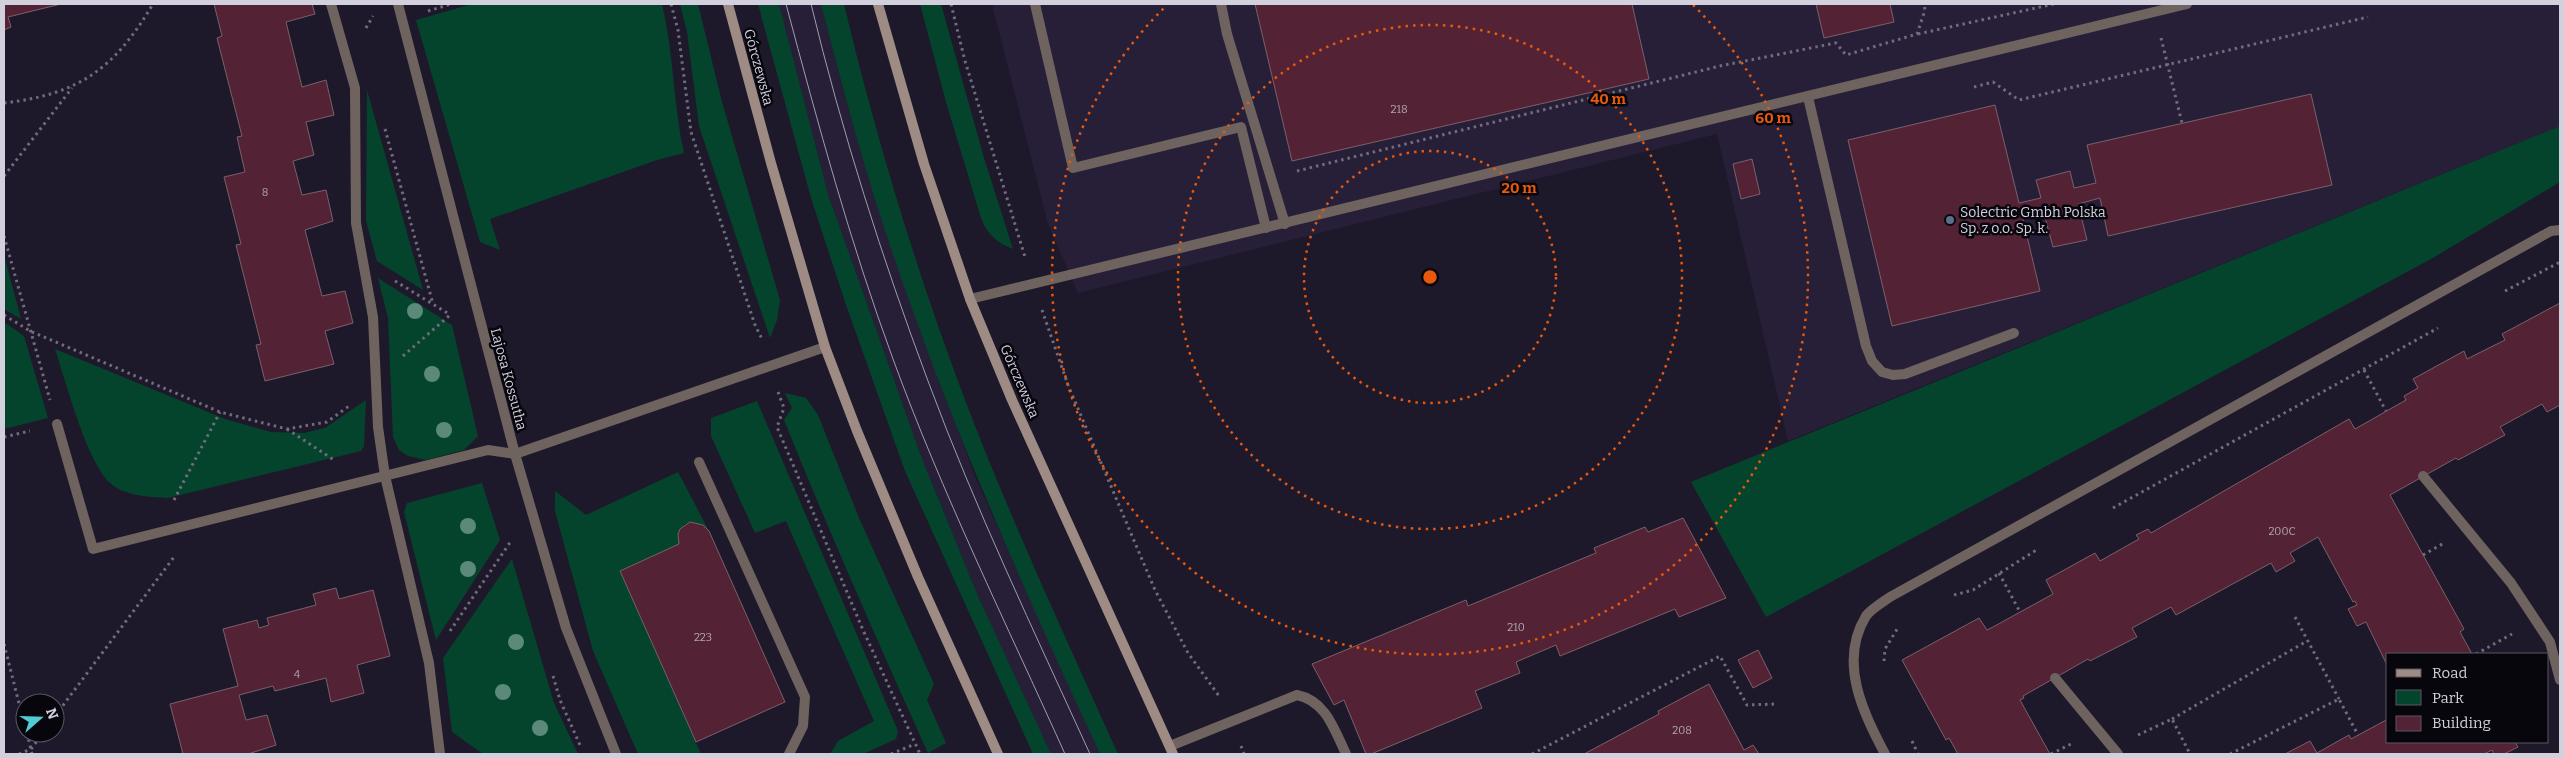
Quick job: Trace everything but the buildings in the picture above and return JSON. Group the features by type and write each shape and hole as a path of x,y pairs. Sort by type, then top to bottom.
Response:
{"main road":[{"name":"Górczewska","path":"728,4 771,163 825,347 857,431 918,577 998,754"},
{"name":"Górczewska","path":"878,4 924,164 970,299 1012,400 1172,750"}],"street":[{"path":"331,4 355,88 356,223 373,317 378,427 385,476 429,662 440,754"},
{"name":"Lajosa Kossutha","path":"398,4 515,454 566,628 616,754"},
{"path":"1035,4 1073,168 1241,127 1266,228"},
{"path":"1221,4 1227,34 1285,224"},
{"path":"970,299 2187,4"},
{"path":"1808,97 1861,329 1872,361 1882,372 1893,375 1905,374 2014,333"},
{"path":"1885,754 1855,685 1854,647 1867,615 1890,597 2551,231 2560,230"},
{"path":"57,424 93,549 488,450 515,454 825,347"},
{"path":"699,462 805,697 803,726 789,754"},
{"path":"2423,476 2511,583 2550,642 2560,680"},
{"path":"2055,678 2115,751"},
{"path":"1172,750 1297,695 1311,698 1326,713 1346,754"}],"path":[{"path":"4,176 72,88 108,64 133,36 153,4"},
{"path":"423,12 451,4"},
{"path":"951,4 965,61 1033,285 1068,386 1155,590 1188,653 1219,696 1244,754"},
{"path":"1917,34 1925,10 1924,4"},
{"path":"1291,172 1720,66 1836,43 1846,55 1917,34 2054,4"},
{"path":"363,34 374,12"},
{"path":"2155,12 2182,123"},
{"path":"1964,89 1993,82 2019,100 2368,17"},
{"path":"4,103 27,100 72,88"},
{"path":"383,124 433,305"},
{"path":"4,236 57,424"},
{"path":"363,261 456,319"},
{"path":"2498,295 2560,262"},
{"path":"4,315 30,331 220,412 287,429 366,481"},
{"path":"287,429 327,422 352,404 376,379 450,315"},
{"path":"2109,510 2439,328"},
{"path":"2364,370 2386,411"},
{"path":"157,533 220,412"},
{"path":"65,703 200,522"},
{"path":"429,662 513,538 516,548"},
{"path":"1950,596 1973,590 2041,547"},
{"path":"1999,573 2020,612"},
{"path":"2295,617 2358,735"},
{"path":"2478,653 2536,621"},
{"path":"1883,668 1885,649 1900,624"},
{"path":"2115,751 2307,641"},
{"path":"4,644 17,693"},
{"path":"1532,754 1720,656 1747,705 1776,704"},
{"path":"552,672 560,700 584,754"},
{"path":"2230,754 2339,699"},
{"path":"2172,719 2190,754"},
{"path":"1908,733 1918,754"},
{"path":"30,743 32,754"},
{"path":"19,754 31,749 36,743"},
{"path":"891,754 915,744"}],"shaded area":[{"path":"779,4 821,4 848,108 903,277 976,479 1100,754 1051,754 978,596 921,456 828,194"},
{"path":"992,4 2560,4 2560,126 1788,441 1717,134 1078,293 1048,224"}],"green space":[{"path":"472,4 662,4 669,41 680,135 684,153 657,160 490,219 500,250 480,242 416,20"},
{"path":"680,4 698,4 722,102 780,300 777,320 770,338 699,126 687,32"},
{"path":"758,4 779,4 828,194 921,456 978,596 1051,754 1033,754 905,471 845,302 811,198"},
{"path":"821,4 844,4 883,154 947,351 1020,534 1118,754 1100,754 996,523 948,405 880,216"},
{"path":"920,4 941,4 984,158 1013,249 993,237 986,229 981,218 946,102"},
{"path":"367,90 423,290 377,261 366,221"},
{"path":"2560,126 2560,182 2431,259 1766,617 1691,482"},
{"path":"4,255 21,319 4,309"},
{"path":"378,278 452,325 478,436 464,450 426,460 408,456 399,450 393,437 388,318"},
{"path":"4,322 24,336 48,418 4,429"},
{"path":"55,349 225,419 271,432 304,433 325,428 366,400 364,446 361,451 168,498 122,491 110,483 101,472 93,457 78,420"},
{"path":"785,393 806,398 818,415 859,518 934,684 927,700 946,743 928,753 818,504 784,420 792,408"},
{"path":"757,401 898,731 896,739 863,754 830,754 838,741 874,721 786,521 755,533 711,436 711,418"},
{"path":"678,472 709,531 697,523 685,524 678,534 679,544 620,571 701,754 638,754 593,651 555,511 555,491 586,515"},
{"path":"482,483 500,540 436,640 404,512 407,503"},
{"path":"512,559 554,703 578,754 483,754 452,732 443,658"}],"tram line":[{"path":"786,4 849,227 893,359 953,508 1065,754"},
{"path":"811,4 836,100 864,194 928,381 965,476 1090,754"}],"place":[{"name":"Solectric Gmbh Polska Sp. z o.o. Sp. k.","path":"1950,220"}]}
